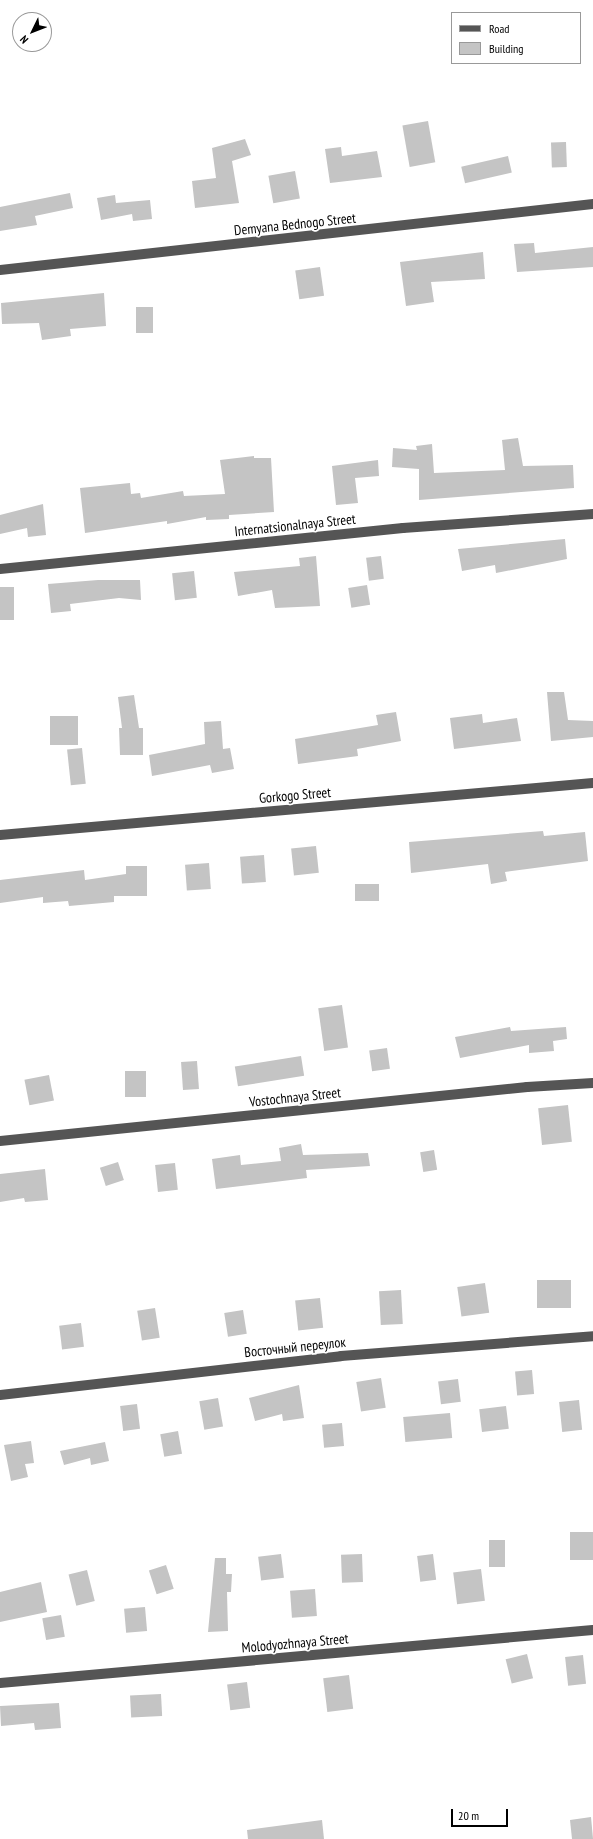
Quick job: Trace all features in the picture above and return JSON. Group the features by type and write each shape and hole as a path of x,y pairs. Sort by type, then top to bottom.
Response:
{"street":[{"name":"Demyana Bednogo Street","path":"0,270 593,204"},
{"name":"Internatsionalnaya Street","path":"0,569 403,528 593,514"},
{"name":"Gorkogo Street","path":"0,835 593,783"},
{"name":"Vostochnaya Street","path":"0,1141 527,1087 593,1083"},
{"name":"Восточный переулок","path":"0,1395 341,1356 593,1336"},
{"name":"Molodyozhnaya Street","path":"0,1683 593,1630"}],"building":[{"path":"428,121 435,162 410,167 402,126"},
{"path":"245,139 251,155 232,161 239,203 195,208 192,181 216,178 212,148"},
{"path":"566,142 567,167 552,168 551,143"},
{"path":"341,147 342,156 377,151 382,177 330,183 325,149"},
{"path":"508,156 512,173 465,183 461,167"},
{"path":"295,171 300,199 273,203 268,176"},
{"path":"70,193 73,208 35,216 37,225 0,231 0,207"},
{"path":"115,195 116,203 150,200 152,219 133,221 132,214 101,220 97,198"},
{"path":"534,243 535,253 593,247 593,267 517,272 514,244"},
{"path":"483,252 485,279 431,282 434,302 406,306 400,262"},
{"path":"320,267 324,296 299,299 295,270"},
{"path":"104,293 106,326 70,329 71,336 42,340 39,323 2,324 1,303"},
{"path":"136,307 153,307 153,333 136,333"},
{"path":"518,438 523,466 573,465 574,488 419,500 419,469 392,467 393,448 417,450 416,446 432,444 434,473 505,470 502,440"},
{"path":"254,456 254,458 271,458 274,512 229,515 229,519 206,520 206,517 167,524 167,521 85,533 80,488 130,483 131,494 140,493 141,498 183,491 184,496 225,494 220,460"},
{"path":"378,460 379,476 355,478 358,503 336,505 332,466"},
{"path":"43,504 46,535 28,537 27,528 0,534 0,515"},
{"path":"565,539 567,559 496,573 495,565 462,571 458,549"},
{"path":"316,556 320,606 275,608 272,590 238,596 234,572 300,566 299,558"},
{"path":"381,556 384,579 369,581 366,558"},
{"path":"194,571 197,598 175,600 172,573"},
{"path":"98,580 140,580 141,600 119,598 70,604 71,611 51,613 48,584"},
{"path":"367,585 370,605 351,608 348,588"},
{"path":"0,587 14,587 14,620 0,620"},
{"path":"547,692 564,692 568,720 593,721 593,737 551,741"},
{"path":"134,695 139,728 143,728 143,755 120,755 119,728 122,728 118,697"},
{"path":"396,712 401,741 357,749 358,756 298,764 295,739 378,725 376,715"},
{"path":"482,714 483,723 517,718 521,741 454,749 450,718"},
{"path":"50,716 78,716 78,745 50,745"},
{"path":"221,721 223,749 230,748 234,769 212,773 210,765 152,776 149,755 205,744 204,722"},
{"path":"82,748 86,784 71,785 67,750"},
{"path":"543,831 544,836 585,832 588,861 505,872 507,881 491,884 488,864 411,873 409,842"},
{"path":"316,846 319,873 294,875 291,849"},
{"path":"264,855 266,882 242,884 240,857"},
{"path":"209,863 211,889 187,891 185,865"},
{"path":"126,866 147,866 147,896 114,896 114,902 69,906 68,901 43,903 43,897 0,903 0,880 84,870 85,880 126,874"},
{"path":"355,884 379,884 379,901 355,901"},
{"path":"342,1005 348,1048 324,1051 318,1008"},
{"path":"510,1027 511,1031 566,1027 567,1039 553,1041 554,1051 529,1053 529,1045 460,1058 455,1037"},
{"path":"387,1048 390,1069 372,1071 369,1051"},
{"path":"301,1056 304,1076 238,1086 235,1066"},
{"path":"197,1061 199,1089 183,1090 181,1062"},
{"path":"125,1071 146,1071 146,1097 125,1097"},
{"path":"49,1075 54,1101 29,1105 24,1080"},
{"path":"568,1105 572,1142 542,1145 538,1108"},
{"path":"301,1144 303,1155 368,1153 370,1166 306,1170 307,1178 216,1189 212,1159 240,1155 241,1165 281,1161 279,1148"},
{"path":"434,1150 437,1170 423,1172 420,1152"},
{"path":"118,1162 124,1180 106,1186 100,1168"},
{"path":"175,1163 178,1190 158,1192 155,1165"},
{"path":"45,1169 48,1200 25,1202 24,1198 0,1202 0,1174"},
{"path":"537,1280 571,1280 571,1308 537,1308"},
{"path":"485,1283 489,1313 461,1317 457,1287"},
{"path":"401,1290 403,1324 381,1325 379,1291"},
{"path":"320,1298 323,1328 298,1330 295,1301"},
{"path":"155,1308 160,1338 142,1340 137,1311"},
{"path":"243,1310 247,1334 228,1337 224,1313"},
{"path":"81,1323 84,1347 62,1350 59,1326"},
{"path":"532,1370 534,1394 517,1395 515,1371"},
{"path":"381,1378 386,1408 361,1412 356,1382"},
{"path":"458,1379 461,1402 441,1404 438,1381"},
{"path":"299,1385 304,1418 283,1421 282,1414 255,1421 249,1398"},
{"path":"218,1398 223,1427 204,1430 199,1401"},
{"path":"579,1400 582,1430 562,1432 559,1402"},
{"path":"137,1404 140,1429 123,1431 120,1406"},
{"path":"506,1406 509,1429 482,1432 479,1409"},
{"path":"450,1413 452,1438 405,1442 403,1417"},
{"path":"342,1423 344,1446 324,1448 322,1425"},
{"path":"178,1431 182,1454 164,1457 160,1434"},
{"path":"31,1441 34,1463 25,1464 28,1477 11,1481 4,1445"},
{"path":"105,1442 109,1461 91,1465 90,1458 64,1465 60,1451"},
{"path":"570,1532 593,1532 593,1560 570,1560"},
{"path":"489,1540 505,1540 505,1567 489,1567"},
{"path":"281,1554 284,1578 261,1581 258,1557"},
{"path":"362,1554 363,1582 342,1583 341,1555"},
{"path":"433,1554 436,1580 420,1582 417,1556"},
{"path":"215,1558 226,1558 226,1574 232,1574 231,1592 227,1592 228,1631 208,1632"},
{"path":"166,1565 174,1589 157,1594 149,1571"},
{"path":"481,1569 485,1601 457,1604 453,1572"},
{"path":"87,1570 95,1601 76,1606 69,1575"},
{"path":"41,1582 47,1612 0,1622 0,1592"},
{"path":"315,1589 317,1616 292,1618 290,1591"},
{"path":"145,1607 147,1631 126,1633 124,1609"},
{"path":"61,1615 65,1637 46,1640 42,1618"},
{"path":"527,1654 533,1678 512,1684 506,1659"},
{"path":"583,1655 586,1684 568,1686 565,1657"},
{"path":"349,1675 353,1709 327,1712 323,1678"},
{"path":"247,1682 250,1708 230,1710 227,1684"},
{"path":"161,1694 162,1716 131,1718 130,1696"},
{"path":"59,1703 61,1728 35,1730 34,1723 1,1726 0,1706"},
{"path":"591,1817 593,1839 572,1839 570,1820"},
{"path":"322,1820 324,1839 248,1839 247,1830"}]}
